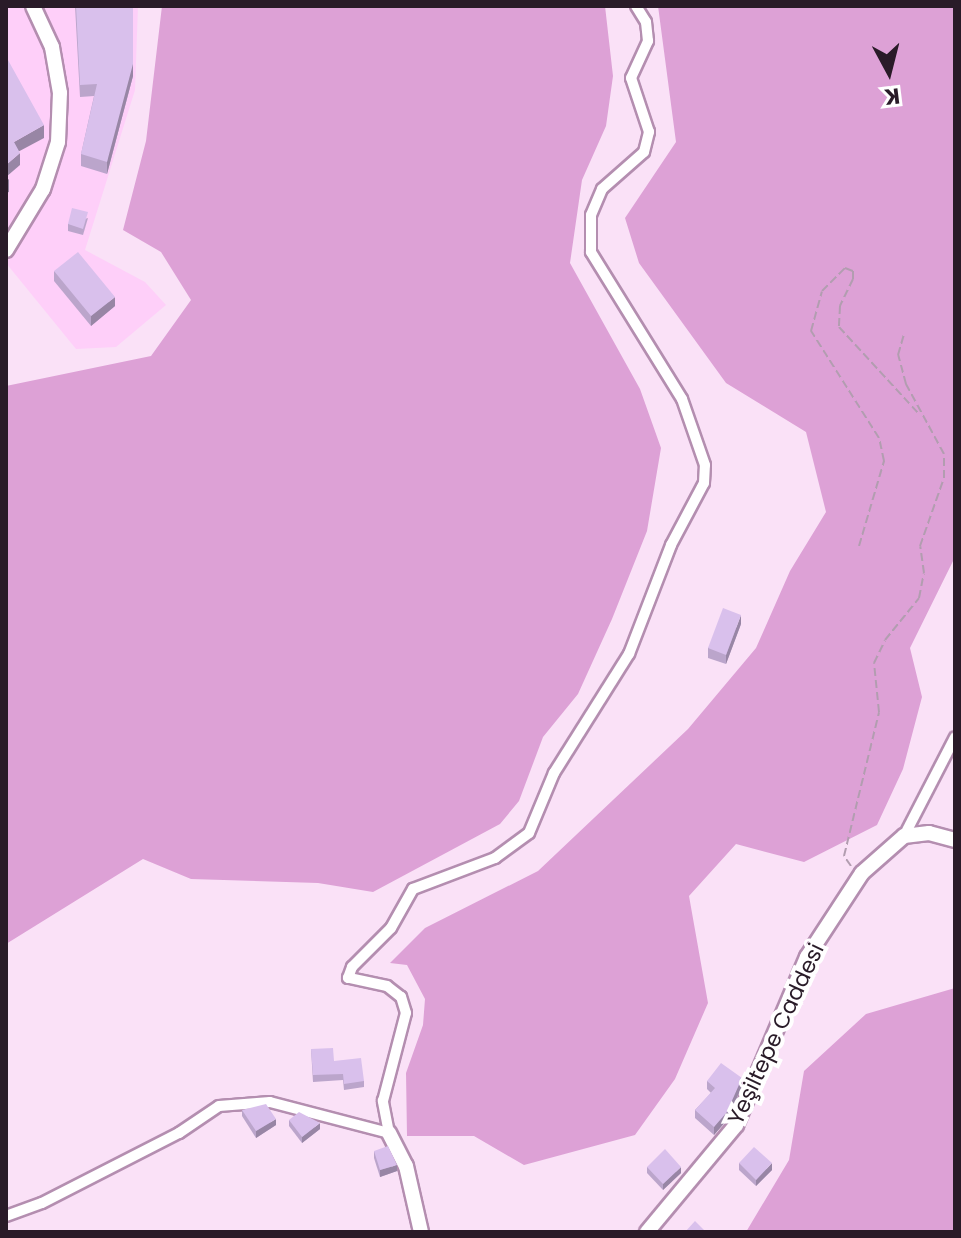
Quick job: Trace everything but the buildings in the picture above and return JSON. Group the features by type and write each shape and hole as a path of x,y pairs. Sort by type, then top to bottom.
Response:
{"street":[{"path":"6,250 43,189 58,142 60,93 52,47 33,6"},
{"path":"421,1232 406,1166 389,1133 383,1101 406,1013 401,997 387,986 348,978 352,967 391,928 413,889 495,858 529,833 554,773 629,654 671,545 704,483 705,465 682,399 591,252 591,215 602,189 644,152 649,132 631,78 648,41 646,22 636,6"},
{"path":"904,836 955,737"},
{"path":"904,836 929,833 955,840"},
{"name":"Yeşiltepe Caddesi","path":"647,1232 736,1125 807,957 862,873 904,836"},
{"path":"6,1216 42,1203 179,1133 219,1106 270,1102 389,1133"}],"path":[{"path":"859,546 884,461 879,438 811,331 822,291 845,268 853,271 853,279 840,306 839,327 922,416"},
{"path":"862,873 844,856 879,712 874,663 885,640 919,598 924,573 920,546 944,478 944,454 922,416 898,355 904,334"}],"shaded area":[{"path":"6,6 138,6 135,90 85,250 145,282 166,305 116,347 76,349 6,263"},
{"path":"162,6 605,6 613,76 606,126 582,180 570,263 640,389 661,448 647,531 612,619 578,694 543,737 519,801 500,824 373,892 318,883 191,879 143,859 6,944 6,386 151,356 191,300 161,252 123,230 146,141"},
{"path":"658,6 955,6 955,557 910,648 922,697 903,769 877,825 804,862 736,844 689,896 708,1003 675,1079 635,1135 524,1165 474,1136 407,1136 406,1073 423,1025 425,999 407,965 390,963 425,928 538,871 688,729 756,648 790,571 826,512 806,432 726,383 639,263 625,218 676,142"},
{"path":"955,988 955,1232 746,1232 789,1160 804,1071 866,1014"}]}
